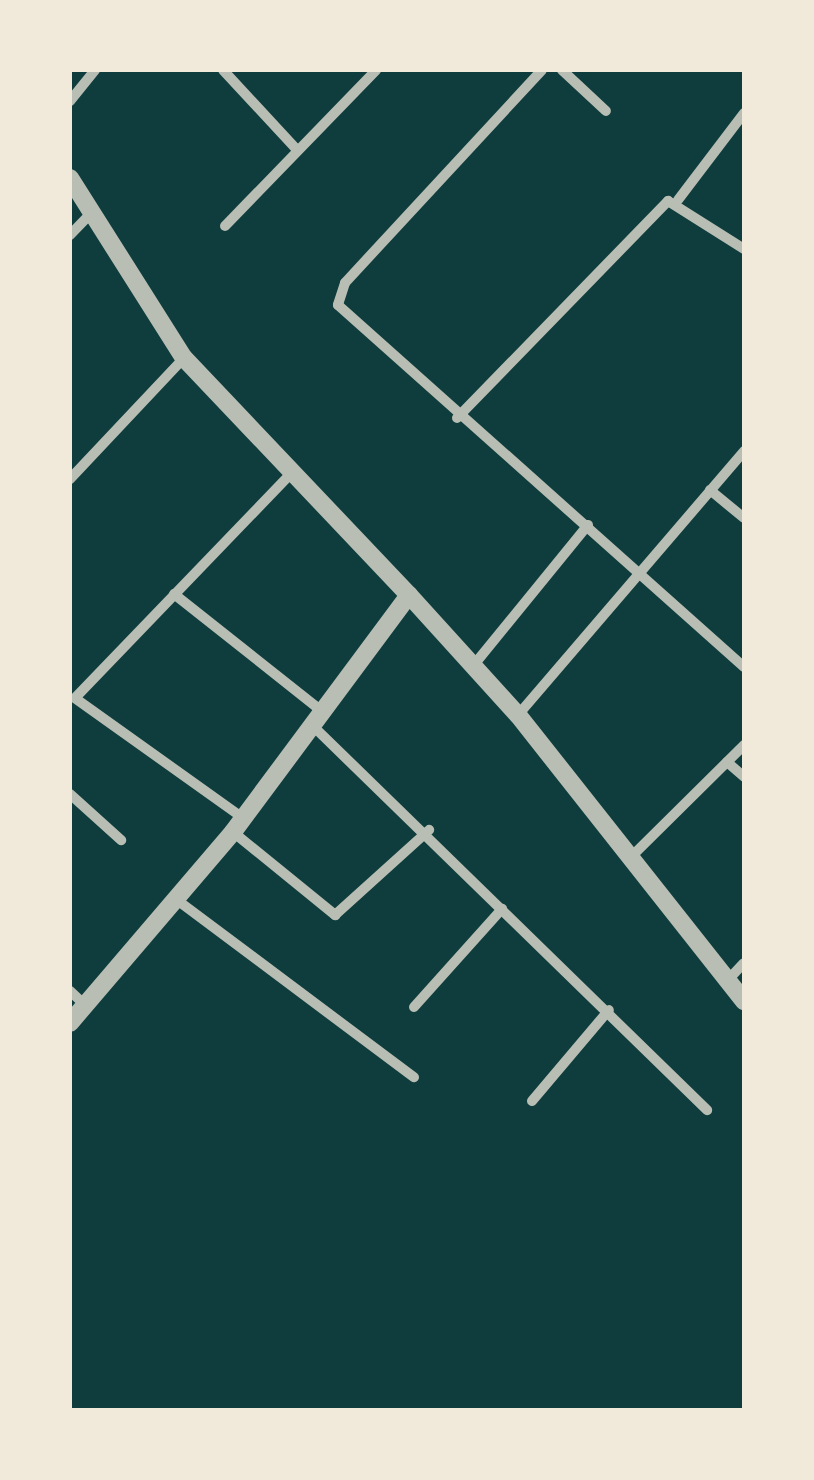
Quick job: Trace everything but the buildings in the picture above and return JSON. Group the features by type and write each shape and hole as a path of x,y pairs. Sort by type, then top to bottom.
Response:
{"street":[{"path":"70,102 96,70"},
{"path":"222,70 298,150"},
{"path":"225,226 376,70"},
{"path":"542,70 341,294 344,316 457,418 640,569 744,668"},
{"path":"562,70 606,111"},
{"path":"457,418 678,200 744,114"},
{"path":"70,178 184,358 288,477 409,596 518,716 744,1001"},
{"path":"678,200 744,248"},
{"path":"70,235 92,212"},
{"path":"70,479 184,358"},
{"path":"518,716 744,451"},
{"path":"288,477 73,702 238,825 335,916 429,830"},
{"path":"710,490 744,518"},
{"path":"474,666 588,525"},
{"path":"174,594 318,720 707,1110"},
{"path":"70,1023 238,825 409,596"},
{"path":"632,856 744,745"},
{"path":"727,762 744,777"},
{"path":"70,794 121,840"},
{"path":"177,900 414,1076"},
{"path":"414,1007 502,908"},
{"path":"728,980 744,963"},
{"path":"70,991 86,1006"},
{"path":"532,1101 608,1010"}]}
